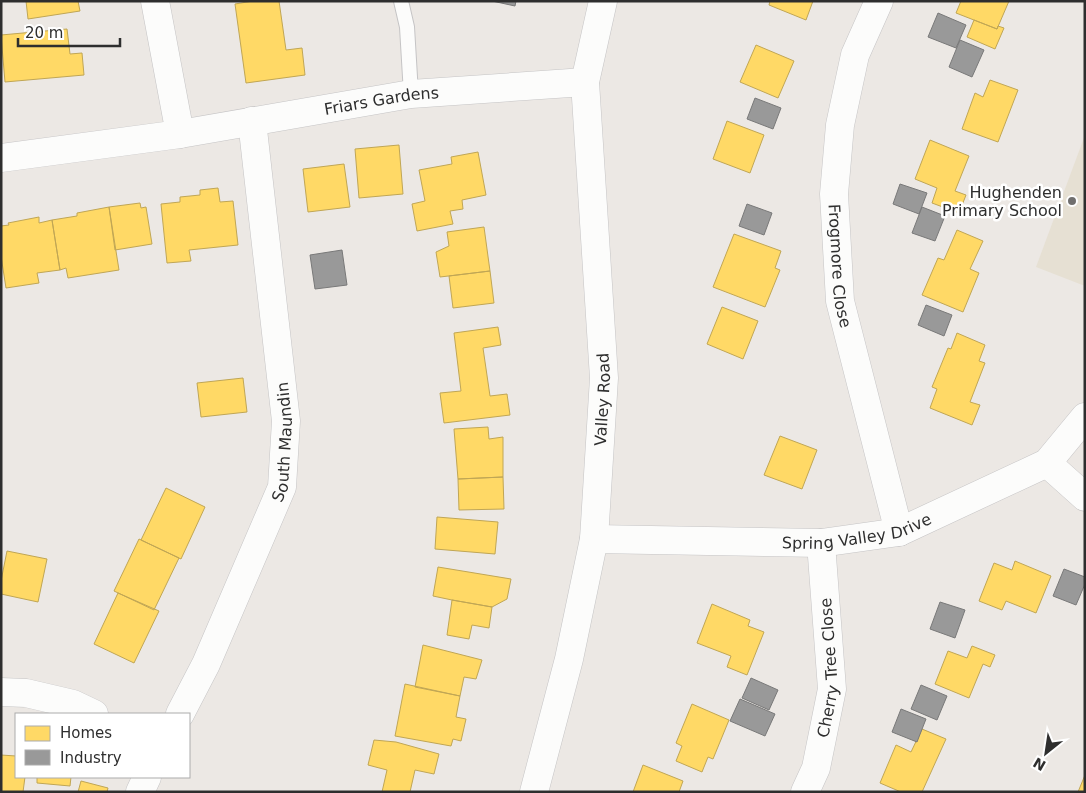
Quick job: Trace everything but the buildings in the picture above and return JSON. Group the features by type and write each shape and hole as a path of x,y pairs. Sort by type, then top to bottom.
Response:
{"street":[{"path":"155,1 180,134"},
{"name":"Valley Road","path":"534,792 569,659 594,539 604,378 585,82 602,1"},
{"name":"Frogmore Close","path":"879,1 855,55 840,125 834,194 840,301 899,532"},
{"name":"Friars Gardens","path":"1,158 180,134 411,94 585,82"},
{"name":"South Maundin","path":"181,713 206,664 282,487 286,421 252,121"},
{"name":"Spring Valley Drive","path":"594,539 821,543 899,532 1047,463 1085,417"},
{"path":"1047,463 1085,497"},
{"name":"Cherry Tree Close","path":"805,792 816,768 832,689 821,543"},
{"path":"1,692 26,693 73,704 92,713"},
{"path":"140,792 147,778"}],"lane":[{"path":"401,1 407,28 411,94"}],"shaded area":[{"name":"Hughenden Primary School","path":"1085,135 1085,286 1036,267"}],"place":[{"name":"Hughenden Primary School","path":"1072,201"}]}
